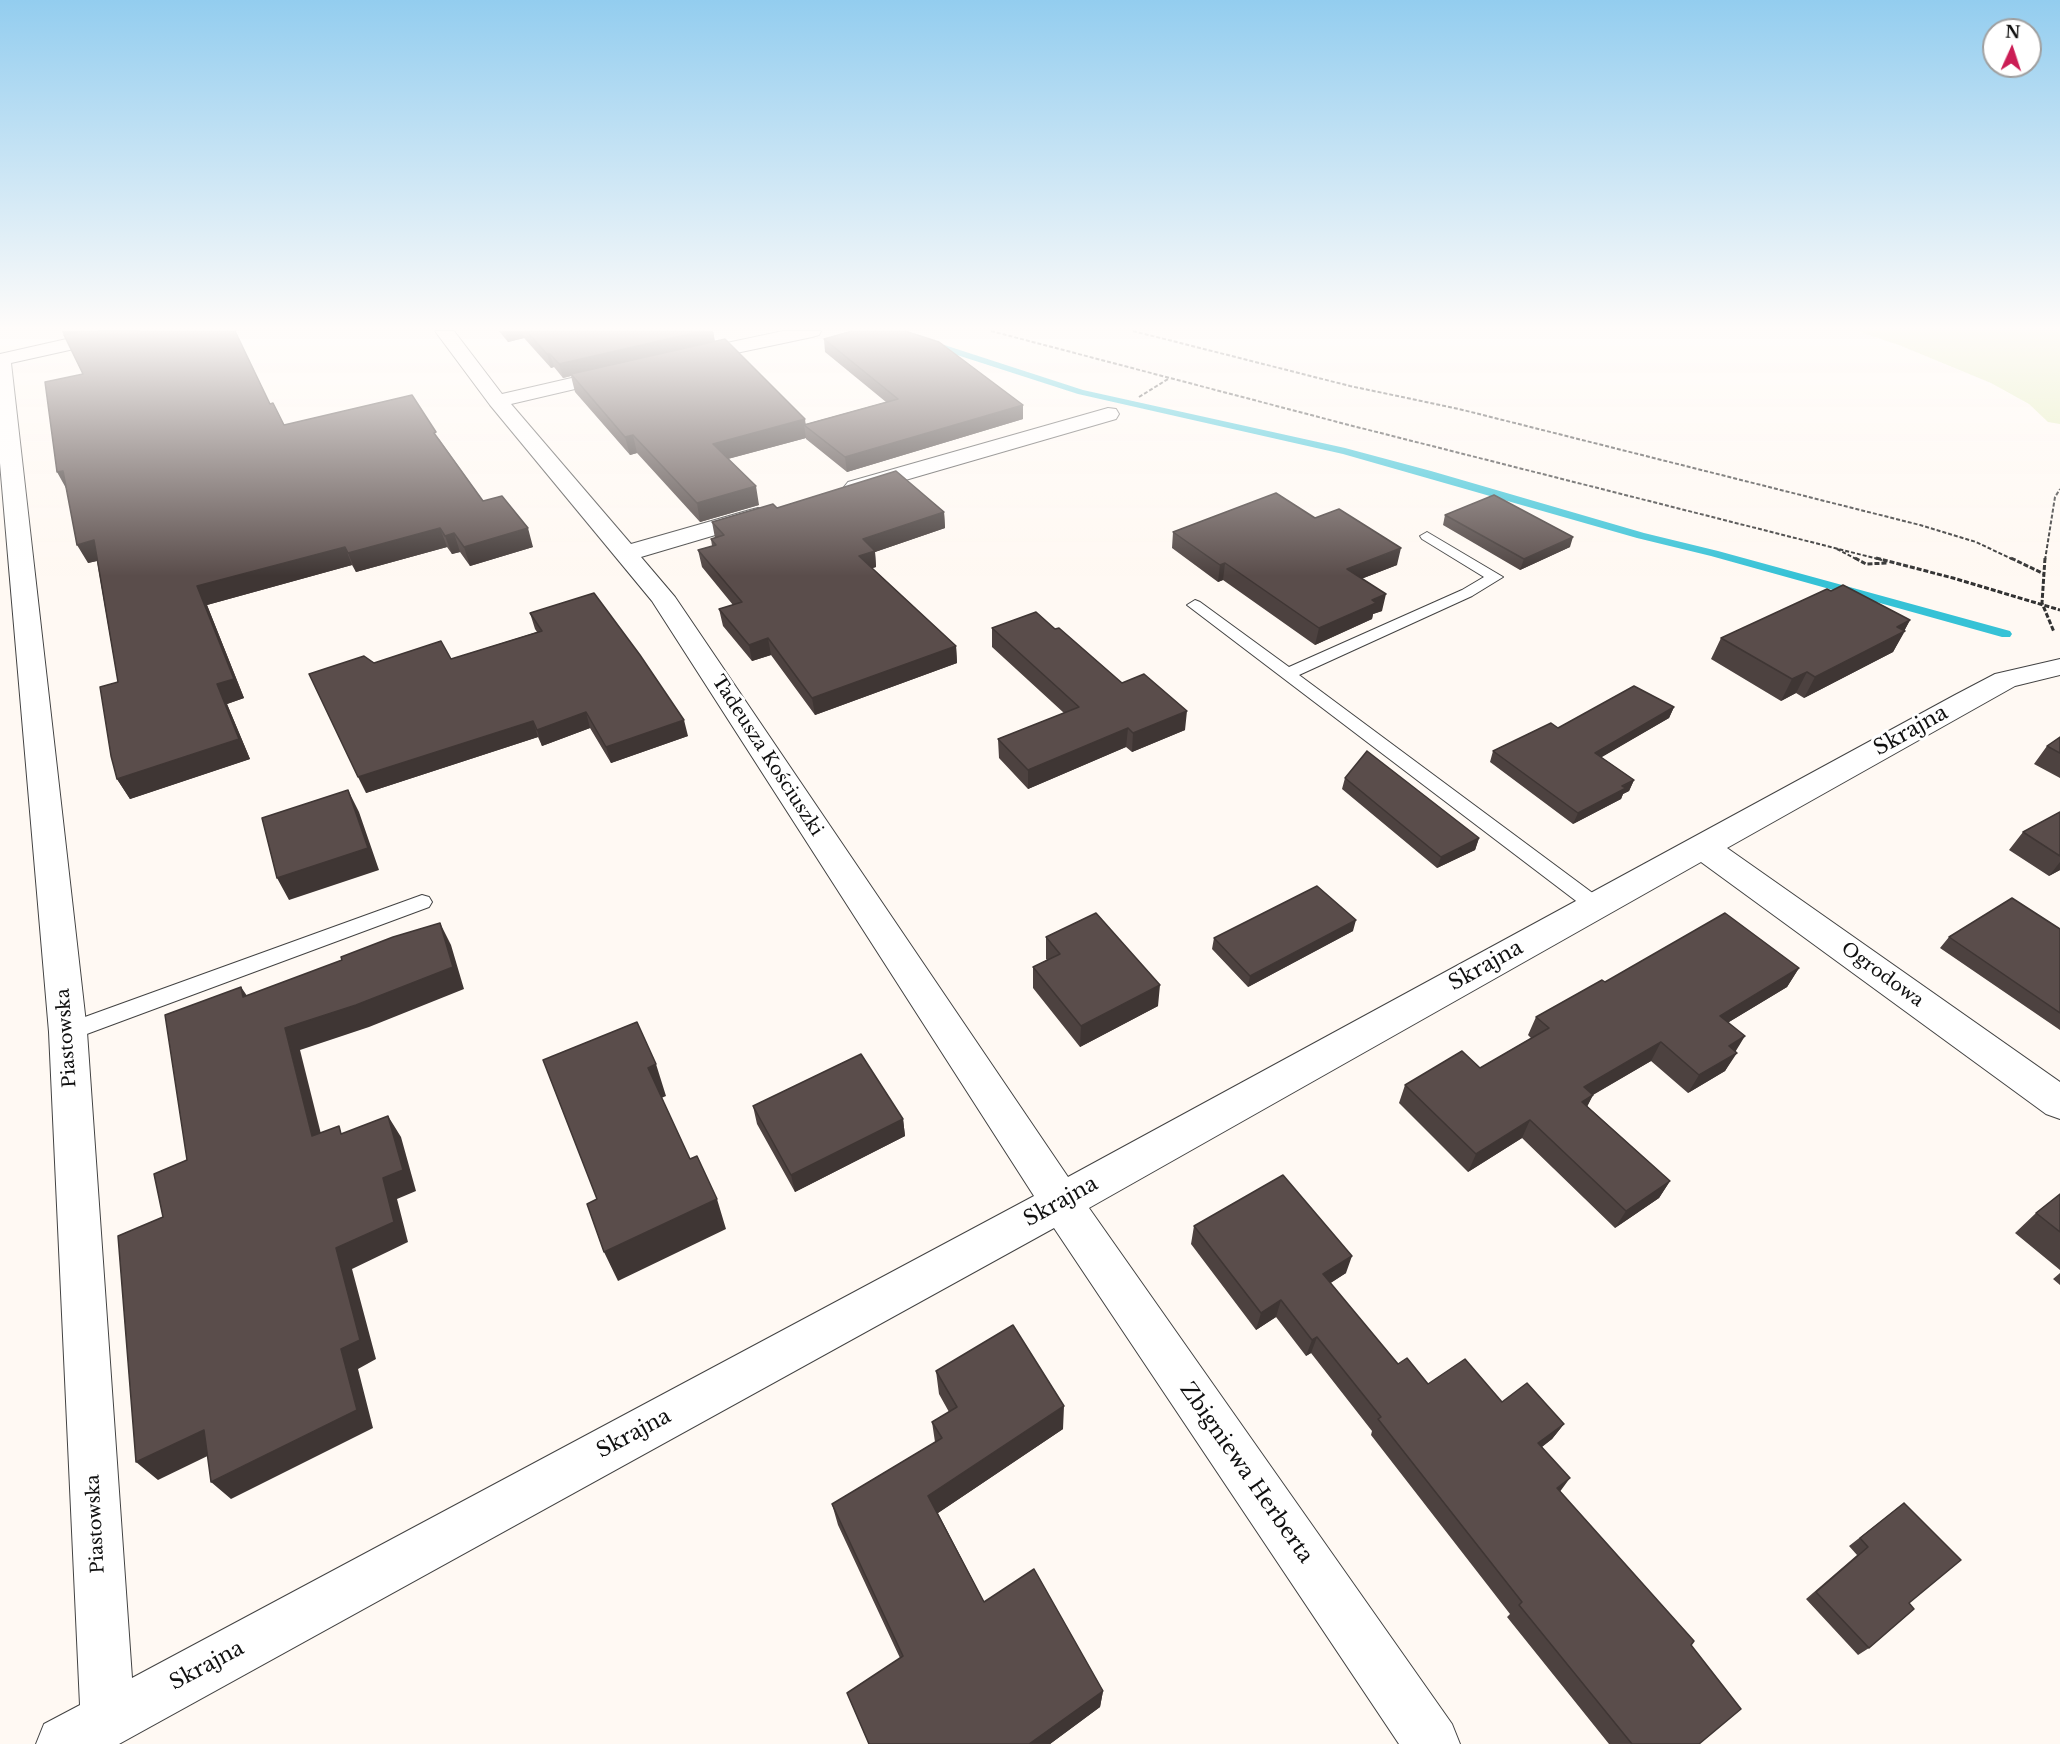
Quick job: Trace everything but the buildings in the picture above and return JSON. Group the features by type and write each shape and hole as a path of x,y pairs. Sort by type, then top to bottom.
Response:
{"street":[{"name":"Piastowska","path":"5,412 68,1032 108,1719"},
{"name":"Tadeusza Kościuszki","path":"506,412 662,597 1061,1202"},
{"path":"833,494 1107,414"},
{"path":"627,553 776,510"},
{"name":"Skrajna","path":"64,1744 1061,1202 2058,650"},
{"name":"Ogrodowa","path":"1703,847 2060,1103"},
{"name":"Zbigniewa Herberta","path":"1061,1202 1432,1744"}],"lane":[{"path":"1287,674 1467,593 1495,577 1427,536"},
{"path":"1195,605 1595,905"},
{"path":"68,1032 422,902"}],"path":[{"path":"1304,412 1900,564 2060,610"},
{"path":"1472,412 1920,525 1976,542 2044,574"},
{"path":"2058,650 2042,603 2047,538 2055,496 2060,489"},
{"path":"1834,547 1866,564 1900,564"}],"green space":[{"path":"2038,412 2060,412 2060,424 2048,422"}],"waterway":[{"path":"1172,412 1345,451 1641,536 1714,553 2006,634"}]}
